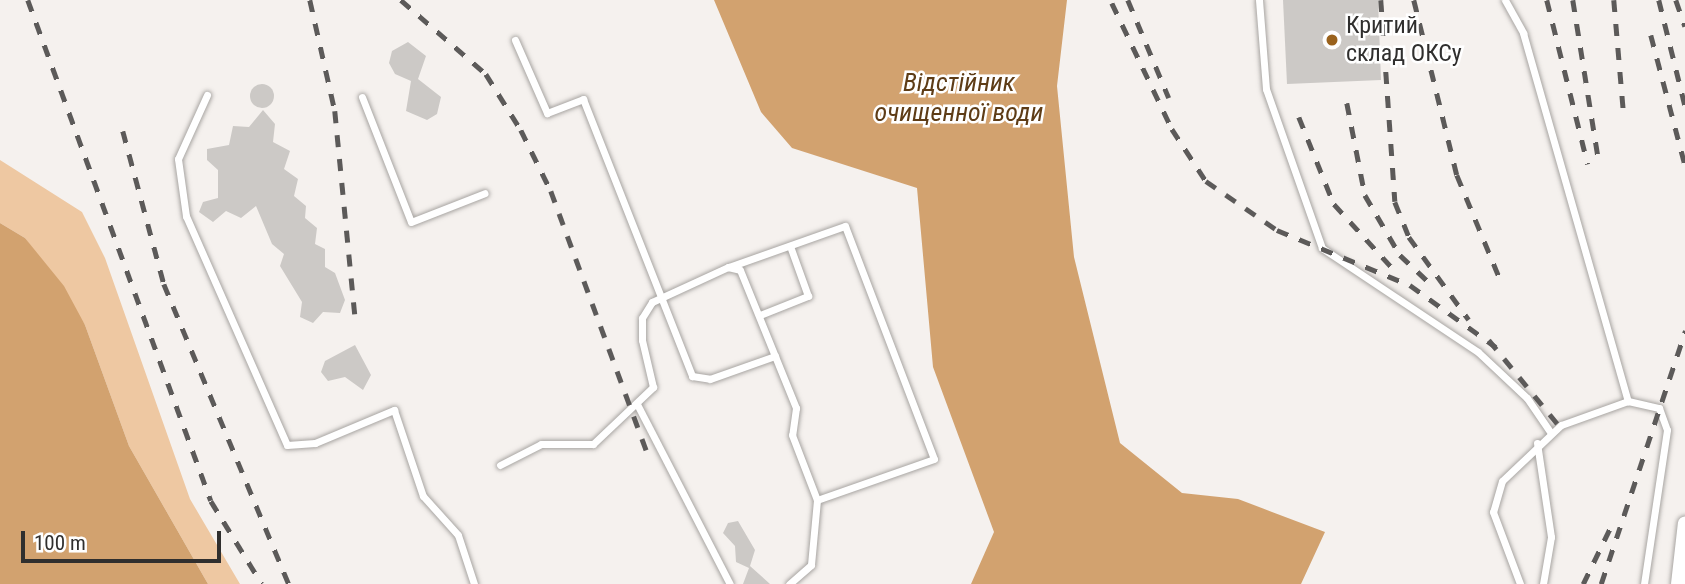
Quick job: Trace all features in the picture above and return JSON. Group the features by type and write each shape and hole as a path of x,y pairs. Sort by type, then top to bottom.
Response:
{"street":[{"path":"1678,584 1685,523"}],"lane":[{"path":"1259,0 1266,89 1322,248 1478,352 1527,398 1550,433"},
{"path":"1505,0 1523,33 1628,401"},
{"path":"515,40 547,113 583,99 685,362 699,380 775,356"},
{"path":"207,95 178,159 186,216 287,444 315,443 394,410 423,496 458,535 474,584"},
{"path":"362,97 411,222 485,192"},
{"path":"500,465 541,444 593,444 638,406 653,387 642,318 660,298 728,267 845,226 934,459 817,500"},
{"path":"760,315 808,296 790,246"},
{"path":"728,267 745,276 796,408 792,435 817,500 811,565 789,584"},
{"path":"1520,584 1493,503 1502,481 1537,443 1550,433 1628,401 1659,408 1667,430 1644,584"},
{"path":"638,406 730,584"},
{"path":"1537,443 1551,537 1543,584"}],"shaded area":[{"path":"0,160 82,212 105,258 190,499 240,584 208,584 129,446 85,325 25,238 0,223"}],"water":[{"name":"Відстійник очищенної води","path":"714,0 1067,0 1057,86 1074,257 1120,443 1182,493 1238,499 1325,532 1301,584 971,584 994,532 933,367 917,188 792,148 761,112"},
{"path":"0,223 25,238 64,286 85,325 129,446 208,584 0,584"}],"building":[{"name":"Критий склад ОКСу","path":"1283,0 1378,0 1381,80 1287,84"},
{"path":"408,42 426,56 418,79 441,97 437,114 427,120 406,111 411,81 395,74 389,63 392,51"},
{"path":"262,84 270,88 274,96 270,104 262,108 254,104 250,96 254,88"},
{"path":"263,110 275,124 273,142 290,151 284,169 298,179 294,196 306,206 305,218 317,228 315,244 325,249 325,267 335,273 345,300 340,313 323,312 313,323 300,317 302,302 280,266 284,254 272,244 256,206 241,218 226,211 213,222 199,212 203,202 218,198 218,170 207,160 207,149 229,145 233,126 249,127"},
{"path":"355,345 371,375 363,390 345,377 328,381 321,372 325,361"},
{"path":"738,521 755,550 750,566 770,584 743,584 749,568 736,562 735,546 723,533 728,523"}],"railway":[{"path":"28,0 211,501 262,584"},
{"path":"310,0 335,111 355,315"},
{"path":"401,0 486,74 521,130 551,191 650,460"},
{"path":"1128,0 1169,98"},
{"path":"1381,0 1395,202 1409,237 1469,320"},
{"path":"1414,0 1457,175 1501,281"},
{"path":"1547,0 1588,164"},
{"path":"1573,0 1599,162"},
{"path":"1614,0 1624,116"},
{"path":"1659,0 1685,105"},
{"path":"1676,0 1685,26"},
{"path":"1112,3 1172,129 1206,181 1277,230 1410,285 1496,347"},
{"path":"1651,35 1685,165"},
{"path":"1347,103 1365,195 1400,255 1434,287"},
{"path":"1299,117 1334,204 1397,273"},
{"path":"123,131 164,284 289,584"},
{"path":"1601,584 1685,331"},
{"path":"1489,340 1565,433"},
{"path":"1583,584 1612,524"}],"place":[{"name":"Критий склад ОКСу","path":"1332,40"}]}
